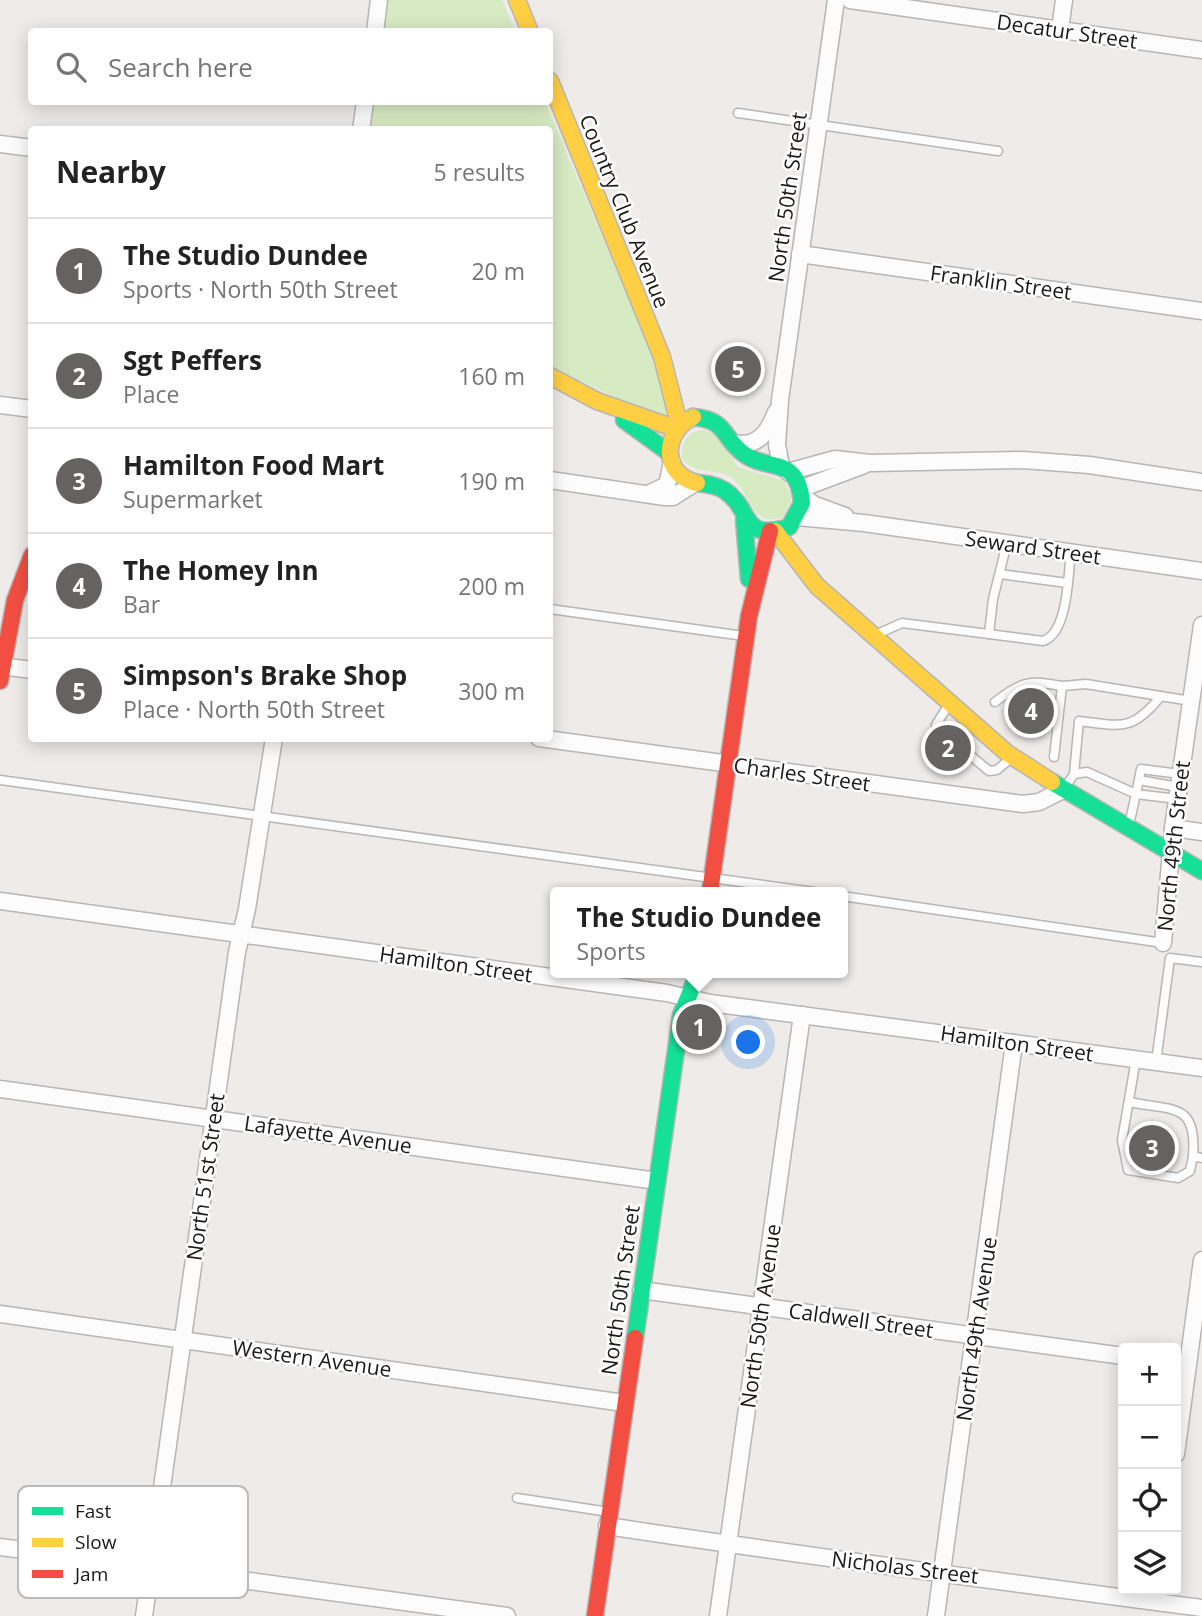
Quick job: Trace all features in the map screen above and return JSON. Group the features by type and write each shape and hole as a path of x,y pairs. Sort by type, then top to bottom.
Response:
{"main road":[{"path":"517,0 528,28"},
{"name":"Country Club Avenue","path":"553,87 662,357 677,426"},
{"name":"Country Club Avenue","path":"662,357 697,408 720,422 743,454 753,460 785,469"},
{"path":"553,378 597,401 670,457 683,478 713,486 731,495 744,520 750,616"},
{"path":"597,401 677,426"},
{"path":"670,457 677,426 693,416 710,418"},
{"path":"785,469 801,493 795,519 796,535 839,603"},
{"path":"744,520 753,527 772,531 795,519"},
{"path":"772,531 800,567 1013,757 1063,790 1202,871"},
{"path":"711,885 750,616 772,531"},
{"path":"1,671 15,600 28,566"},
{"name":"North 50th Street","path":"595,1616 681,1015 696,978"}],"street":[{"path":"376,28 379,0"},
{"name":"North 50th Street","path":"785,469 777,445 780,400 836,0"},
{"name":"Decatur Street","path":"850,0 1202,50"},
{"path":"1060,30 1064,0"},
{"path":"362,126 365,105"},
{"path":"0,144 28,148"},
{"name":"Franklin Street","path":"800,254 1202,311"},
{"name":"North 50th Street","path":"735,443 749,444 762,438 771,426 780,400"},
{"path":"0,405 28,409"},
{"path":"648,494 667,485 670,457"},
{"path":"785,469 835,459 870,463 1023,460 1202,482"},
{"path":"801,493 828,476 870,463"},
{"path":"553,480 673,497 695,483"},
{"name":"Seward Street","path":"801,493 815,505 864,523"},
{"name":"Seward Street","path":"795,519 864,523 1202,571"},
{"name":"North 49th Street","path":"1163,943 1172,828 1202,625"},
{"path":"1,671 28,670"},
{"name":"Charles Street","path":"553,740 1023,804 1039,802 1063,790"},
{"name":"North 51st Street","path":"162,1486 241,934 273,742"},
{"path":"1172,828 1202,832"},
{"name":"Hamilton Street","path":"0,901 802,1016 1202,1068"},
{"name":"North 50th Avenue","path":"718,1616 802,1016"},
{"name":"North 49th Avenue","path":"936,1616 1014,1043"},
{"name":"Lafayette Avenue","path":"0,1089 657,1181"},
{"path":"1179,1406 1182,1365 1202,1260"},
{"name":"Caldwell Street","path":"641,1290 1118,1355"},
{"name":"Western Avenue","path":"0,1314 624,1403"},
{"name":"Nicholas Street","path":"608,1519 728,1545 1202,1608"},
{"path":"0,1547 18,1550"},
{"path":"248,1581 507,1616"},
{"name":"North 51st Street","path":"144,1616 147,1598"}],"lane":[{"path":"738,113 998,151"},
{"path":"989,634 993,598 1007,543"},
{"path":"875,635 902,623 1043,641 1051,638 1058,631 1071,552"},
{"path":"1000,574 1067,583"},
{"path":"553,609 747,636"},
{"path":"995,702 1013,688 1031,680 1062,686 1086,684 1191,701"},
{"path":"1054,757 1062,686"},
{"path":"1063,790 1074,774 1079,721 1117,725 1136,722 1161,696"},
{"path":"950,701 936,725 939,729 989,771 998,770 1013,757"},
{"path":"1128,828 1141,769 1178,787"},
{"path":"1074,774 1087,772 1136,794 1178,787"},
{"path":"0,780 263,816 711,885 740,887"},
{"path":"1139,780 1178,787"},
{"path":"848,897 1163,943"},
{"path":"1156,1062 1170,958 1202,962"},
{"path":"1129,1102 1181,1112 1189,1118 1194,1131 1197,1157 1191,1171 1178,1178 1138,1174 1128,1170 1122,1140 1136,1059"},
{"path":"517,1498 608,1519"}],"green space":[{"path":"387,0 502,0 515,28 384,28"},
{"path":"373,105 546,105 670,396 673,414 663,421 553,367 553,126 370,126"},
{"path":"705,430 718,436 738,467 784,481 792,498 783,517 772,519 757,514 732,478 693,468 682,459 686,438 693,432"}],"traffic: fast":[{"path":"693,417 718,426 744,454 788,471 799,488 802,503 789,527 773,531 762,530 749,522 740,506 724,490 697,483"},
{"path":"624,420 668,452"},
{"path":"744,520 749,579"},
{"path":"1052,782 1202,871"},
{"path":"635,1338 681,1015 696,978"}],"traffic: slow":[{"path":"517,0 528,28"},
{"path":"553,88 662,357 679,424"},
{"path":"553,378 597,401 674,428"},
{"path":"693,417 675,433 670,453 677,471 697,483"},
{"path":"775,531 817,586 1007,753 1052,782"}],"traffic: jam":[{"path":"711,887 749,616 770,531"},
{"path":"0,681 15,600 28,566"},
{"path":"595,1616 635,1338"}],"place":[{"name":"Simpson's Brake Shop","path":"738,369"},
{"name":"The Homey Inn","path":"1031,711"},
{"name":"Sgt Peffers","path":"948,748"},
{"name":"The Studio Dundee","path":"699,1027"},
{"name":"Hamilton Food Mart","path":"1152,1148"}]}
